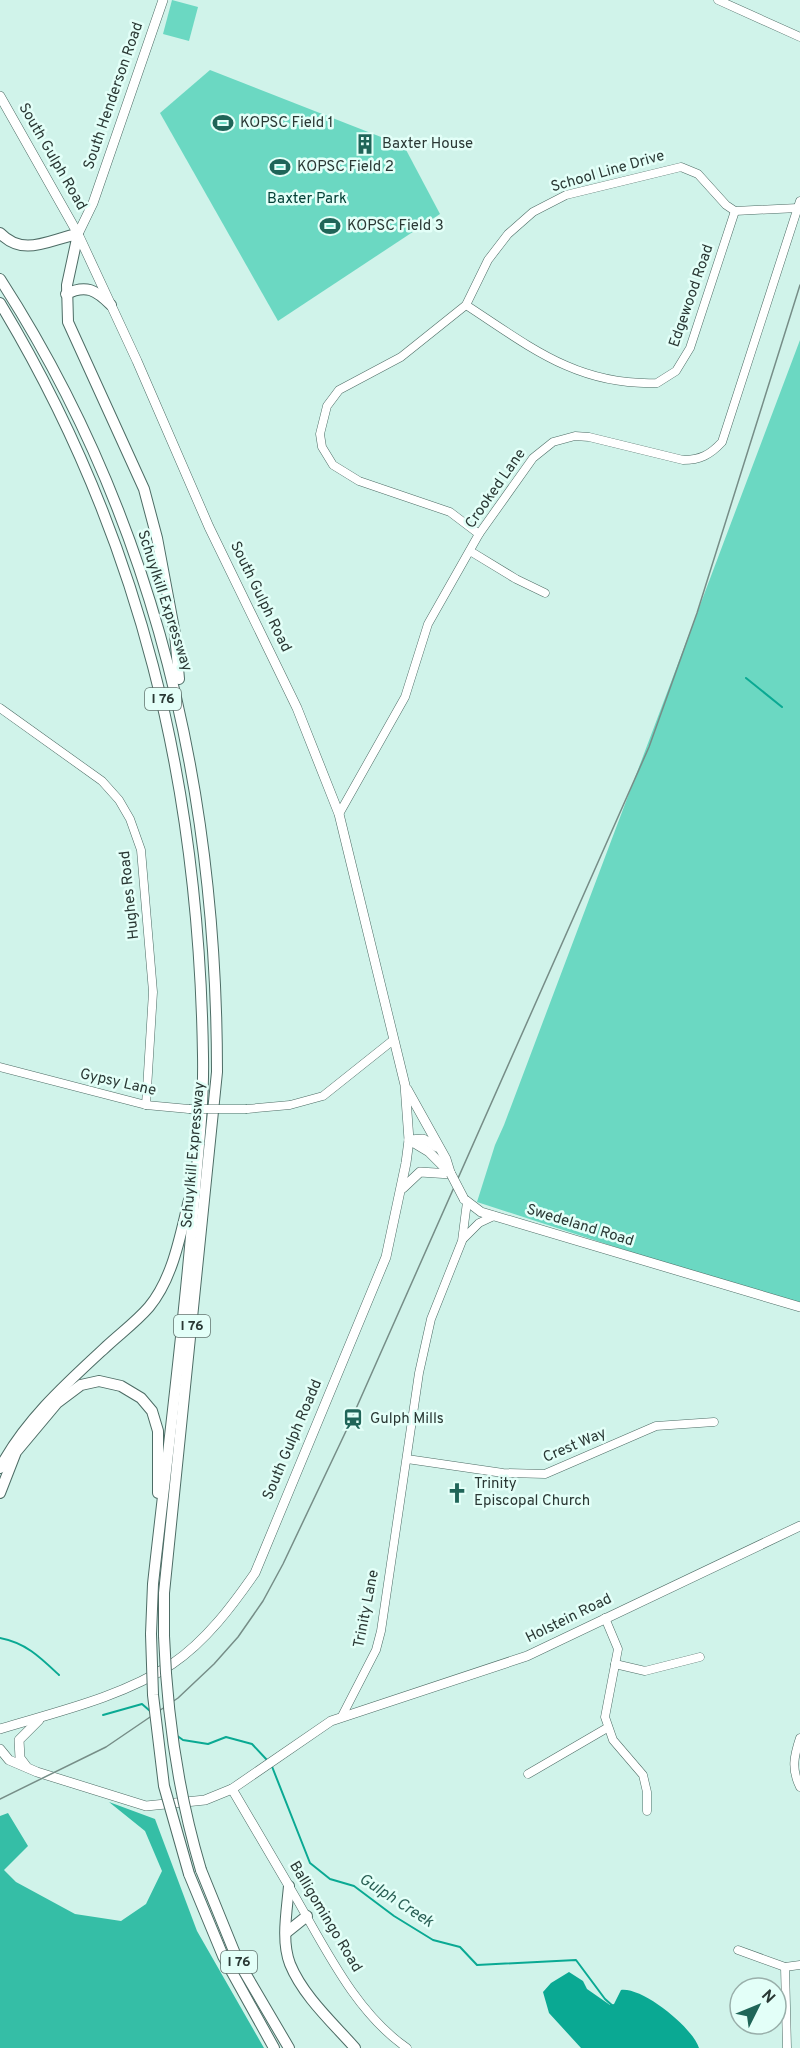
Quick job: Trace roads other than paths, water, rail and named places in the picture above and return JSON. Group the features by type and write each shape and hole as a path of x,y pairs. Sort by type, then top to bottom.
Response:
{"highway":[{"path":"0,233 11,243 25,247 78,234 66,294 67,314 73,337 138,473 149,507 174,634 181,710"},
{"name":"Schuylkill Expressway","path":"0,279 74,409 110,490 147,588 181,710 200,809 217,1015 217,1072 164,1593 164,1636 173,1753 188,1828 201,1870 238,1960 289,2048"},
{"path":"66,294 79,288 86,288 96,292 111,305"},
{"name":"Schuylkill Expressway","path":"0,303 42,377 93,488 134,592 166,710 182,796 194,893 203,1057 200,1126 174,1415 156,1555 150,1634 155,1716 164,1786 189,1874 224,1956 274,2048"},
{"path":"0,1468 11,1447 50,1399 148,1308 163,1285 177,1248 189,1200 200,1126"},
{"path":"0,1493 16,1452 57,1403 81,1385 99,1381 121,1386 141,1398 152,1411 157,1424 156,1555"},
{"path":"289,1886 287,1932 290,1964 307,1993 355,2048"},
{"path":"287,1932 307,1916"}],"main road":[{"name":"South Henderson Road","path":"78,234 93,203 163,0"},
{"name":"South Gulph Road","path":"0,96 78,234 209,527 297,708 339,814 392,1041 405,1085 408,1140"},
{"path":"405,1085 438,1147 447,1159 450,1173"},
{"path":"408,1140 423,1139 438,1147"},
{"path":"408,1140 429,1152 450,1173 466,1201"},
{"name":"South Gulph Roadd","path":"47,1715 116,1692 172,1664 195,1645 223,1616 255,1573 386,1257 403,1188 408,1140"},
{"path":"403,1188 420,1172 450,1173"},
{"name":"Swedeland Road","path":"466,1201 473,1208 494,1216 800,1307"},
{"name":"Holstein Road","path":"342,1716 395,1701 527,1656 800,1526"},
{"path":"0,1729 47,1715"},
{"path":"28,1768 20,1758 19,1740 28,1728 47,1715"},
{"path":"0,1749 5,1760 146,1806 205,1800 232,1790 285,1754 303,1738 342,1716"},
{"name":"Balligomingo Road","path":"232,1790 289,1886"}],"street":[{"path":"718,0 800,37"},
{"name":"School Line Drive","path":"479,534 450,512 349,477 333,465 326,456 320,434 327,406 339,390 401,357 466,305 488,260 508,234 533,212 566,195 681,167 698,174 717,192 726,205 735,211"},
{"path":"735,211 799,205"},
{"name":"Crooked Lane","path":"339,814 405,697 428,624 479,534 533,458 543,449 564,438 589,437 683,460 705,457 714,451 727,432 799,205"},
{"name":"Edgewood Road","path":"466,305 544,357 583,373 657,383 668,378 685,360 735,211"},
{"path":"470,551 516,579 546,592"},
{"name":"Hughes Road","path":"0,708 102,781 130,819 141,850 153,992 146,1105"},
{"name":"Gypsy Lane","path":"0,1067 146,1105 189,1109 247,1109 290,1105 323,1096 392,1041"},
{"name":"Trinity Lane","path":"342,1716 376,1650 407,1459 418,1373 431,1319 462,1241 466,1201"},
{"path":"462,1241 479,1223 494,1216"},
{"name":"Crest Way","path":"407,1459 502,1473 545,1474 656,1426 714,1422"},
{"path":"605,1618 618,1649 606,1702 607,1728 613,1740 643,1775 647,1792 647,1811"},
{"path":"615,1664 645,1671 700,1657"},
{"path":"528,1774 607,1728"},
{"path":"800,1738 795,1755 794,1774 800,1787"},
{"name":"Balligomingo Road","path":"289,1886 357,1996 378,2024 406,2048"},
{"path":"738,1950 785,1967 800,1965"},
{"path":"785,1967 788,2048"}],"waterway":[{"path":"746,678 782,707"},
{"name":"Gulph Creek","path":"0,1638 25,1647 59,1675"},
{"name":"Gulph Creek","path":"103,1715 142,1704 150,1711"},
{"name":"Gulph Creek","path":"176,1735 183,1740 208,1744 226,1737 252,1744 267,1760"},
{"name":"Gulph Creek","path":"271,1764 310,1863 330,1879 354,1886 394,1916 433,1940 460,1947 477,1965 576,1960 605,1999 614,2007"}],"tram line":[{"path":"0,1799 106,1747 178,1698 214,1664 238,1637 263,1601 283,1564 347,1429 649,747 697,613 800,285"}],"place":[{"name":"KOPSC Field 1","path":"223,123"},
{"name":"Baxter House","path":"365,144"},
{"name":"KOPSC Field 2","path":"280,167"},
{"name":"KOPSC Field 3","path":"330,226"},
{"name":"Gulph Mills","path":"353,1419"},
{"name":"Trinity Episcopal Church","path":"457,1493"}],"park label":[{"name":"Baxter Park","path":"307,199"}]}
